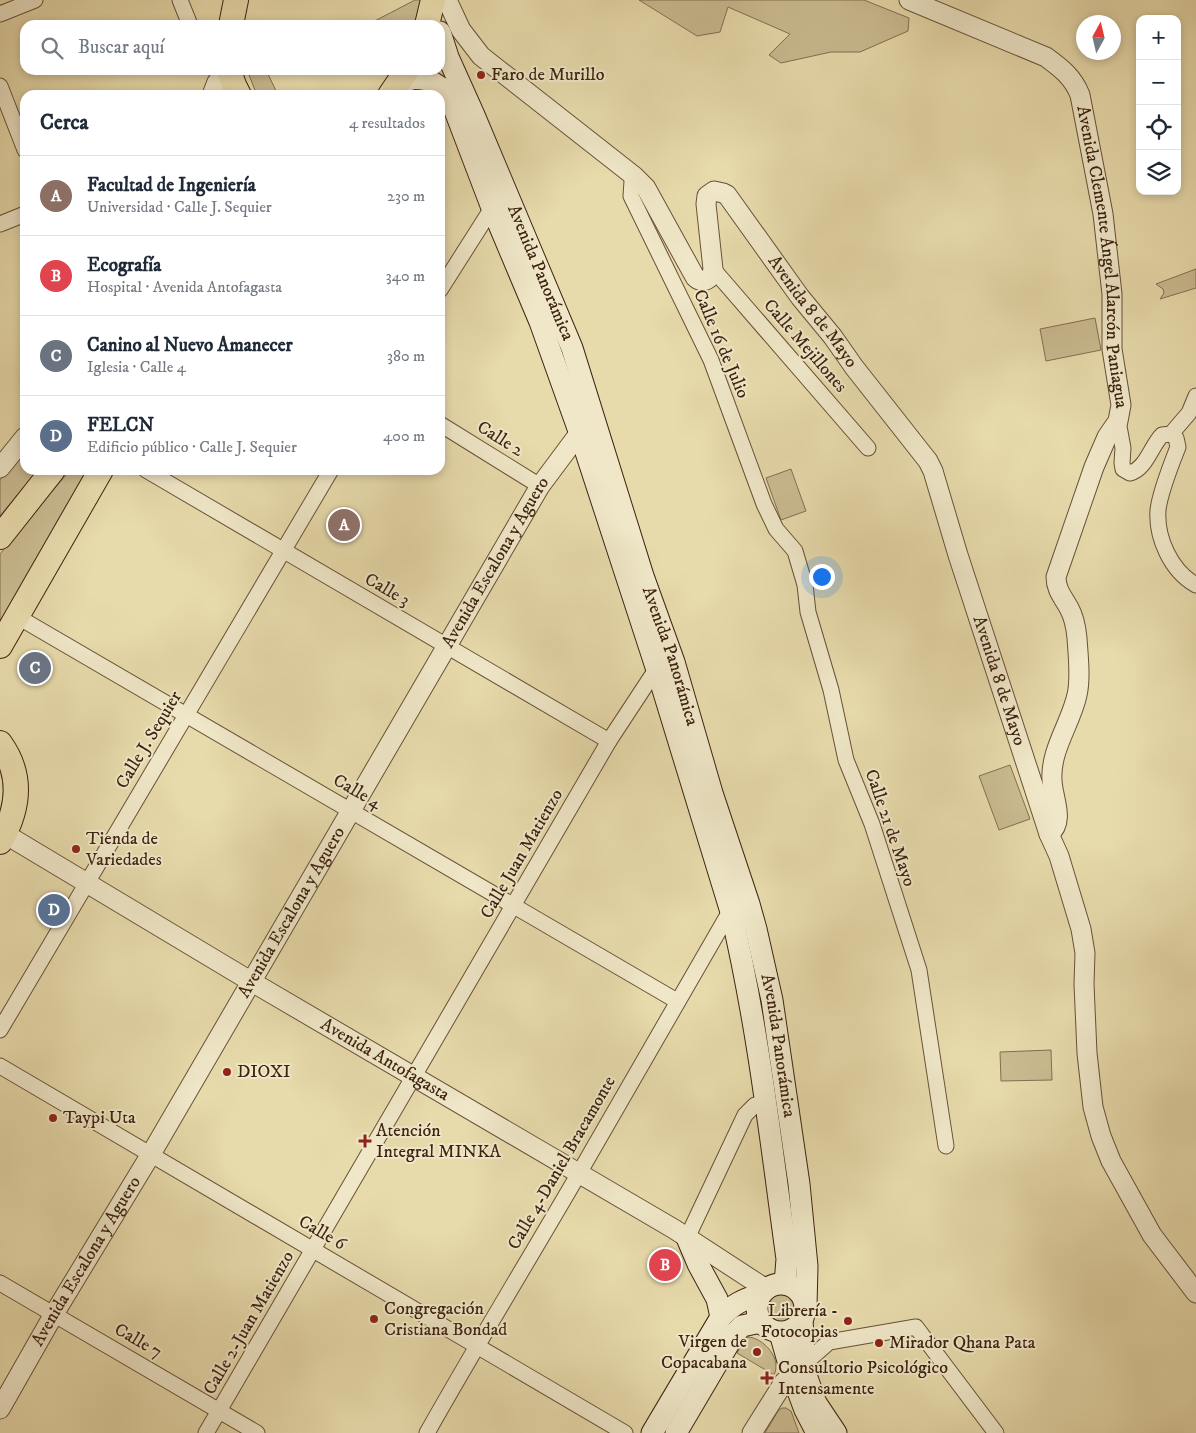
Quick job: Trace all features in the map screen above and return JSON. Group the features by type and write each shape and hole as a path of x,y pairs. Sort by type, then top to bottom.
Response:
{"main road":[{"path":"232,20 236,0"},
{"name":"Avenida Panorámica","path":"445,62 474,115 500,203 540,322 588,431 665,666 740,908 740,951 756,1042 788,1263 770,1289"},
{"name":"Avenida Panorámica","path":"408,79 429,80 444,90"},
{"path":"220,82 234,85 236,90"},
{"name":"Avenida Panorámica","path":"445,93 500,203"},
{"path":"0,537 50,475"},
{"path":"0,646 98,475"},
{"path":"0,743 9,756 16,780 12,818 2,838"},
{"name":"Avenida Panorámica","path":"740,908 756,929 772,1000 799,1184 806,1266 804,1313 798,1369 805,1410 817,1433"},
{"path":"756,1042 777,1038"},
{"path":"687,1238 717,1300 722,1317"},
{"path":"652,1433 729,1308 742,1299 770,1289 799,1291 804,1313 796,1327 789,1332 780,1332 770,1330 761,1322 756,1308 770,1289"},
{"path":"676,1433 735,1333 742,1326 761,1322"},
{"name":"Avenida Panorámica","path":"780,1332 798,1369 806,1374 816,1403 836,1433"}],"street":[{"path":"0,14 35,0"},
{"path":"180,0 188,20"},
{"name":"Avenida Clemente Ángel Alarcón Paniagua","path":"909,0 1046,57 1064,70 1076,85 1080,95 1103,214 1112,294 1112,349 1121,405 1118,420 1107,437 1094,467 1056,577 1058,592 1075,623 1078,669 1077,695 1053,763 1052,780 1058,808 1055,828 1050,834"},
{"path":"435,12 461,30 481,56 634,176 646,188 695,277 704,281 710,276 713,269"},
{"path":"445,60 464,55 481,56"},
{"path":"0,86 20,137"},
{"name":"Calle 16 de Julio","path":"634,176 631,196 711,360 764,504 776,529"},
{"name":"Avenida 8 de Mayo","path":"713,269 706,204 707,196 714,191 727,195 800,297 928,461 933,470 958,555 1050,834"},
{"path":"445,283 500,203"},
{"path":"0,224 20,216"},
{"name":"Calle Mejillones","path":"713,269 868,448"},
{"path":"1118,420 1123,448 1123,469 1130,473 1138,470 1162,435 1171,434 1189,413 1196,396"},
{"name":"Calle 2","path":"445,427 540,486"},
{"name":"Avenida Escalona y Aguero","path":"0,1409 54,1314 252,982 350,810 540,486 588,431"},
{"path":"1171,434 1176,438 1178,447 1158,508 1158,524 1169,556 1179,571 1196,585"},
{"path":"0,468 20,443"},
{"name":"Calle 3","path":"155,475 609,741"},
{"name":"Calle J. Sequier","path":"0,1030 328,475"},
{"name":"Calle 21 de Mayo","path":"776,529 795,551 805,585 808,612 831,690 846,760 872,824 918,970 946,1146"},
{"name":"Calle 4","path":"18,617 677,1002"},
{"name":"Calle Juan Matienzo","path":"414,1076 609,741 665,666"},
{"path":"1050,834 1081,929 1085,954 1084,984 1087,1053 1093,1107 1101,1136 1111,1161 1152,1235 1196,1294"},
{"name":"Avenida Antofagasta","path":"2,838 87,883 770,1289"},
{"name":"Calle 4-Daniel Bracamonte","path":"427,1433 677,1002 740,908"},
{"name":"Calle 6","path":"0,1066 625,1433"},
{"name":"Calle 2-Juan Matienzo","path":"206,1433 414,1076"},
{"path":"687,1238 745,1116 755,1105 765,1102"},
{"name":"Calle 7","path":"0,1283 220,1410 256,1433"},
{"path":"752,1433 784,1382 829,1342 916,1327 996,1433"}],"shaded area":[{"path":"415,0 424,0 420,20 377,20"},
{"path":"639,0 864,0 909,18 908,31 860,52 831,52 781,63 769,55 790,34 728,7 720,32 697,36"},
{"path":"249,75 268,75 276,90 255,90"},
{"path":"1196,269 1196,288 1160,299 1164,293 1163,289 1156,284"},
{"path":"1095,318 1101,350 1046,361 1040,329"},
{"path":"20,456 20,475 34,475 0,516 0,480"},
{"path":"791,469 806,511 781,520 766,478"},
{"path":"66,475 89,475 0,625 0,554"},
{"path":"1010,765 1030,819 999,830 979,776"},
{"path":"1051,1050 1052,1080 1001,1081 1000,1052"},
{"path":"781,1291 793,1295 797,1307 793,1319 781,1323 769,1319 765,1307 769,1295"},
{"path":"748,1337 760,1341 770,1350 776,1362 774,1375 737,1353 745,1338"},
{"path":"782,1408 791,1411 799,1433 765,1433 778,1411"}],"place":[{"name":"Faro de Murillo","path":"481,75"},
{"name":"Facultad de Ingeniería","path":"344,525"},
{"name":"Canino al Nuevo Amanecer","path":"35,668"},
{"name":"Tienda de Variedades","path":"76,849"},
{"name":"FELCN","path":"54,910"},
{"name":"DIOXI","path":"227,1072"},
{"name":"Taypi Uta","path":"53,1118"},
{"name":"Atención Integral MINKA","path":"365,1141"},
{"name":"Ecografía","path":"665,1265"},
{"name":"Congregación Cristiana Bondad","path":"374,1319"},
{"name":"Librería - Fotocopias","path":"848,1321"},
{"name":"Mirador Qhana Pata","path":"879,1343"},
{"name":"Virgen de Copacabana","path":"757,1352"},
{"name":"Consultorio Psicológico Intensamente","path":"767,1378"}]}
